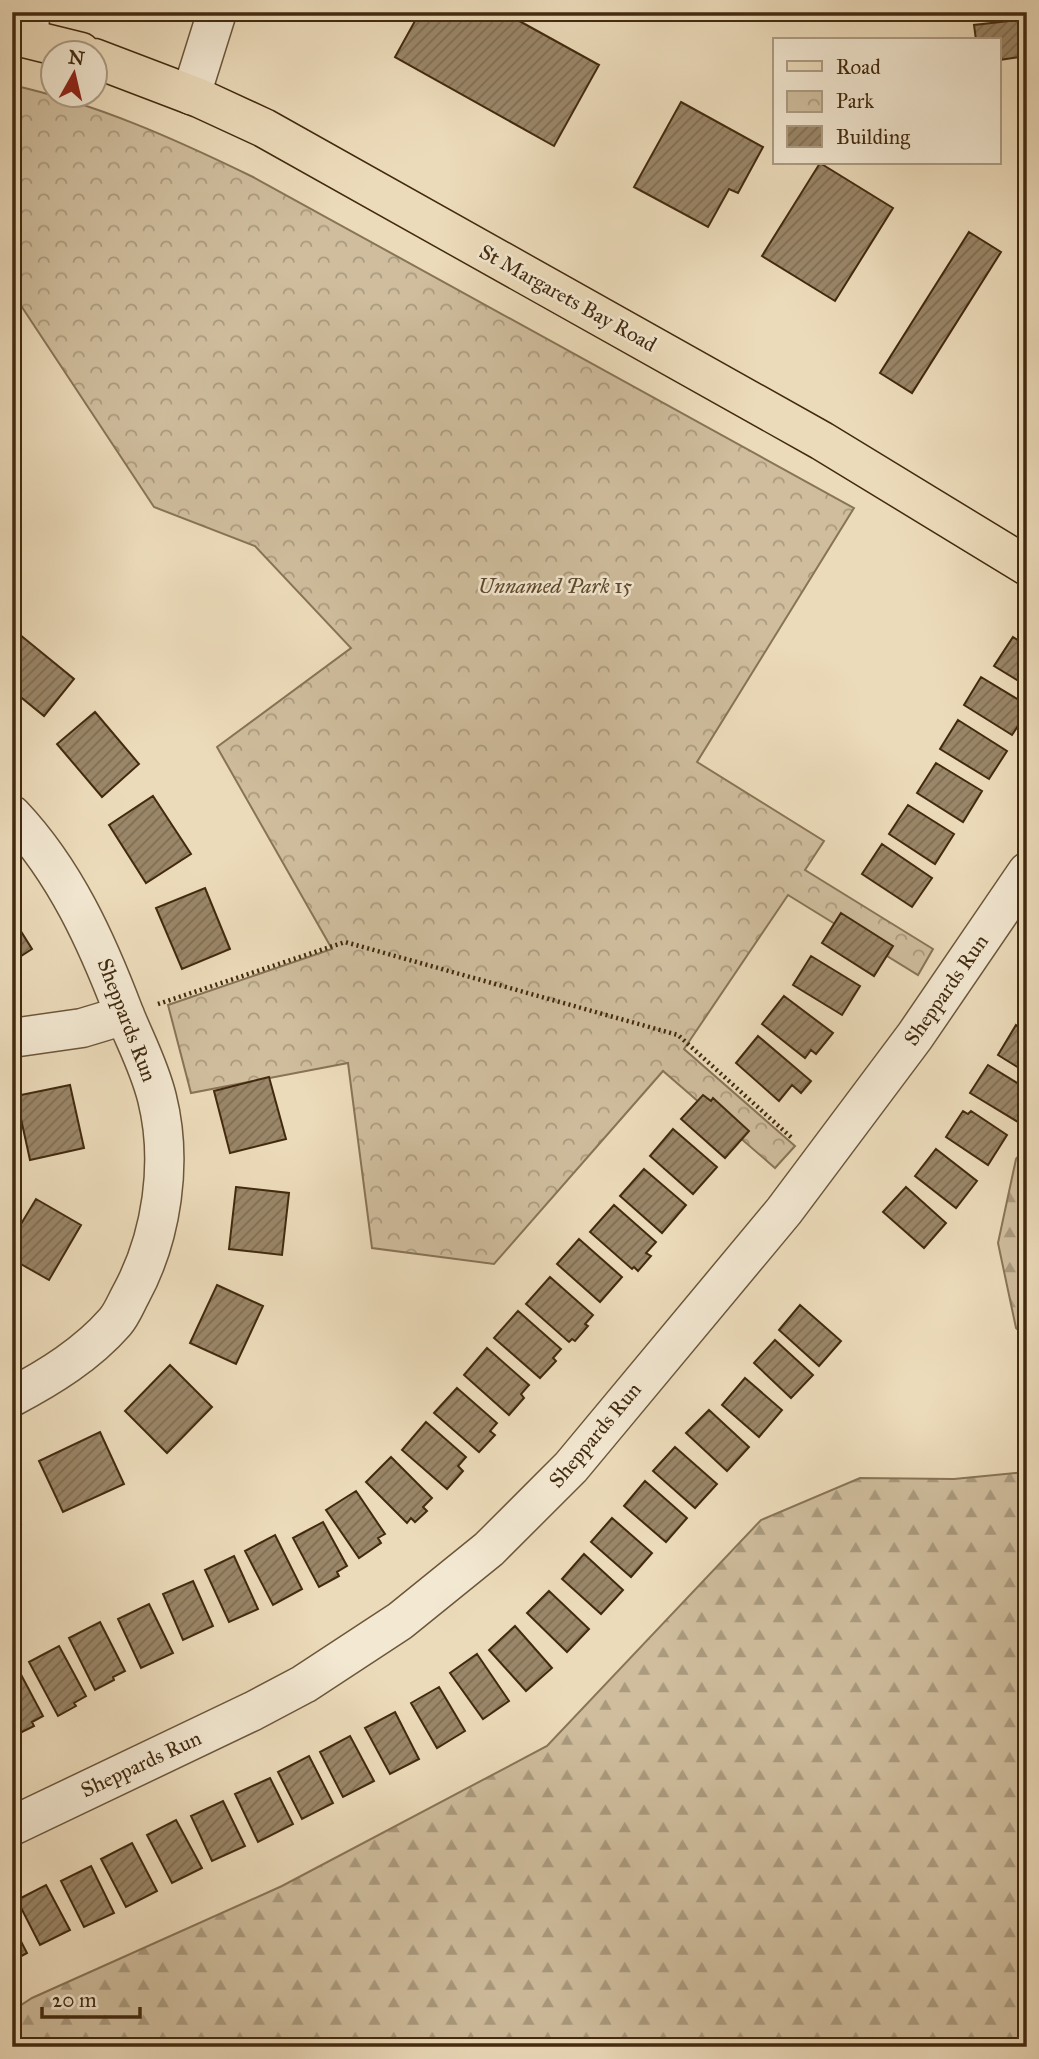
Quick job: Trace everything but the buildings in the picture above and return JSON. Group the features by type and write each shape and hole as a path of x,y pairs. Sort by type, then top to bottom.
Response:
{"main road":[{"path":"24,28 47,38"},
{"name":"St Margarets Bay Road","path":"108,63 191,95 264,128 822,440 1027,566"}],"street":[{"path":"191,95 217,12"},
{"name":"Sheppards Run","path":"12,815 66,887 94,936 125,1015 145,1056 158,1100 164,1146 163,1191 155,1237 139,1279 117,1320 92,1345 49,1377 12,1396"},
{"name":"Sheppards Run","path":"12,1826 253,1712 294,1689 353,1654 446,1587 506,1533 571,1467 784,1211 915,1037 1027,872"},
{"path":"12,1038 82,1028 125,1015"}],"path":[{"path":"125,1015 345,942 678,1035 819,1164"}],"green space":[{"name":"Unnamed Park 15","path":"12,85 38,92 38,108 93,108 194,149 253,177 854,508 697,762 824,841 805,870 933,949 918,975 788,895 684,1049 795,1146 775,1168 663,1071 494,1264 372,1248 348,1063 191,1093 168,1005 332,949 217,747 351,648 255,546 154,507 12,292"},
{"path":"1027,1146 1027,1338 1016,1328 998,1243 1016,1159"},
{"path":"1027,1472 1027,2047 12,2047 12,2011 32,1998 282,1886 547,1746 761,1520 860,1478 954,1479"}]}
